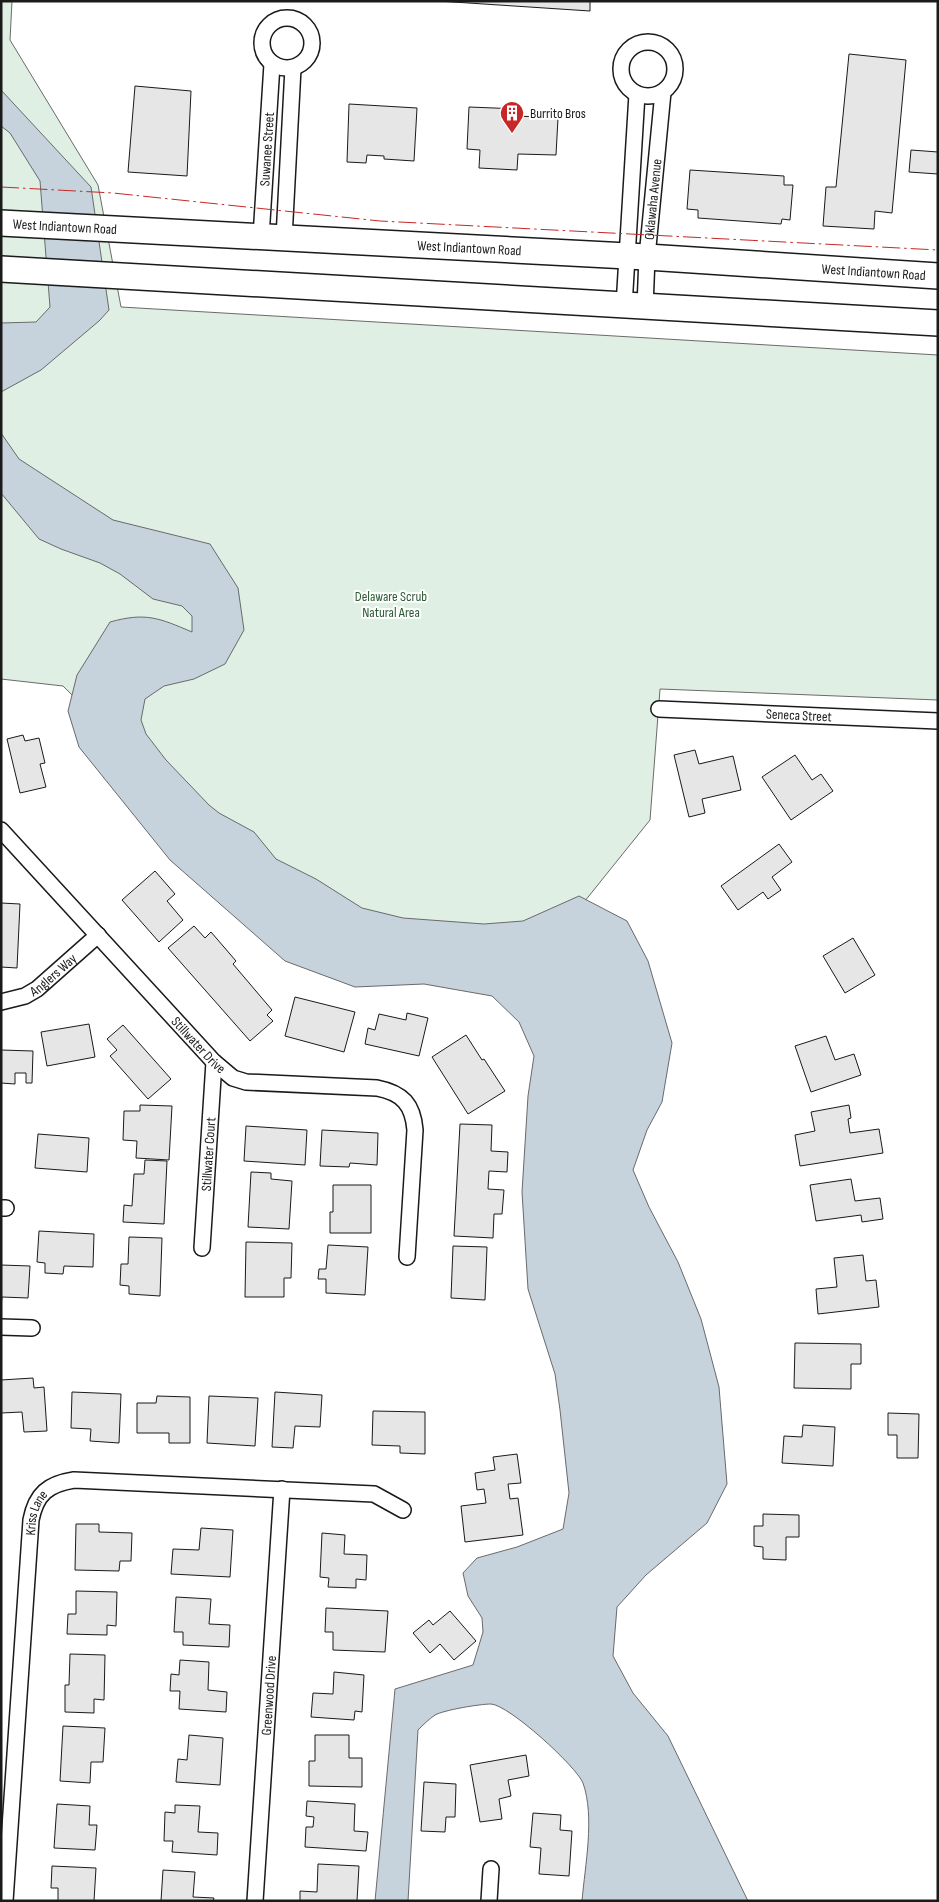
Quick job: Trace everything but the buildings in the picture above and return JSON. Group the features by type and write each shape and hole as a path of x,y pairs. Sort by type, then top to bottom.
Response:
{"main road":[{"name":"West Indiantown Road","path":"9,223 637,257 938,276"},
{"path":"9,270 938,323"}],"street":[{"name":"Suwanee Street","path":"291,18 309,30 312,47 308,58 293,68 273,237 272,64 264,54 262,47 263,34 274,21 291,18"},
{"name":"Oklawaha Avenue","path":"634,306 637,257 637,94 624,82 621,74 621,65 629,49 636,44 645,42 662,45 674,59 676,68 670,86 663,92 637,257 634,306"},
{"path":"272,64 280,68 293,68"},
{"path":"637,94 654,96 663,92"},
{"name":"Seneca Street","path":"659,709 938,721"},
{"name":"Stillwater Drive","path":"1,830 214,1062 233,1078 246,1082 378,1088 390,1090 401,1097 409,1106 414,1118 415,1130 407,1257"},
{"name":"Anglers Way","path":"1,1002 25,996 37,989 98,935"},
{"name":"Stillwater Court","path":"202,1248 214,1062"},
{"path":"1,1327 32,1328"},
{"name":"Kriss Lane","path":"5,1901 31,1520 33,1508 40,1496 49,1487 61,1482 74,1480 374,1494 404,1510"},
{"name":"Greenwood Drive","path":"255,1901 282,1489"},
{"path":"488,1901 491,1869"}],"green space":[{"name":"Delaware Scrub Natural Area","path":"1,1 12,1 10,40 98,185 121,307 938,355 938,700 660,689 650,820 572,917 480,933 367,927 125,747 63,686 1,679"}],"shaded area":[{"path":"1,90 91,187 109,310 99,321 41,370 1,392 1,323 36,322 50,307 40,181 10,133 1,126"},
{"path":"1,433 19,459 113,520 210,544 238,588 244,630 225,664 194,679 164,686 145,699 141,720 146,734 166,760 209,805 219,813 254,832 276,859 316,879 362,908 403,918 484,924 523,921 579,896 627,921 648,961 672,1043 662,1102 647,1130 633,1170 649,1207 678,1262 701,1319 719,1387 727,1484 707,1523 646,1575 617,1607 613,1656 633,1693 668,1736 748,1901 582,1901 589,1826 587,1796 583,1783 556,1751 526,1725 512,1714 491,1704 440,1713 431,1718 418,1730 408,1901 375,1901 395,1689 473,1665 483,1632 482,1618 468,1596 463,1573 477,1558 517,1547 563,1529 569,1493 560,1410 555,1374 528,1289 522,1192 528,1096 534,1056 519,1022 492,996 424,984 355,987 285,961 170,860 79,747 68,711 77,675 110,622 133,617 152,618 192,632 192,616 182,606 153,599 120,574 100,563 39,539 1,493"}],"power":[{"path":"1,187 113,193 380,221 938,250"}],"place":[{"name":"Burrito Bros","path":"512,134"}]}
